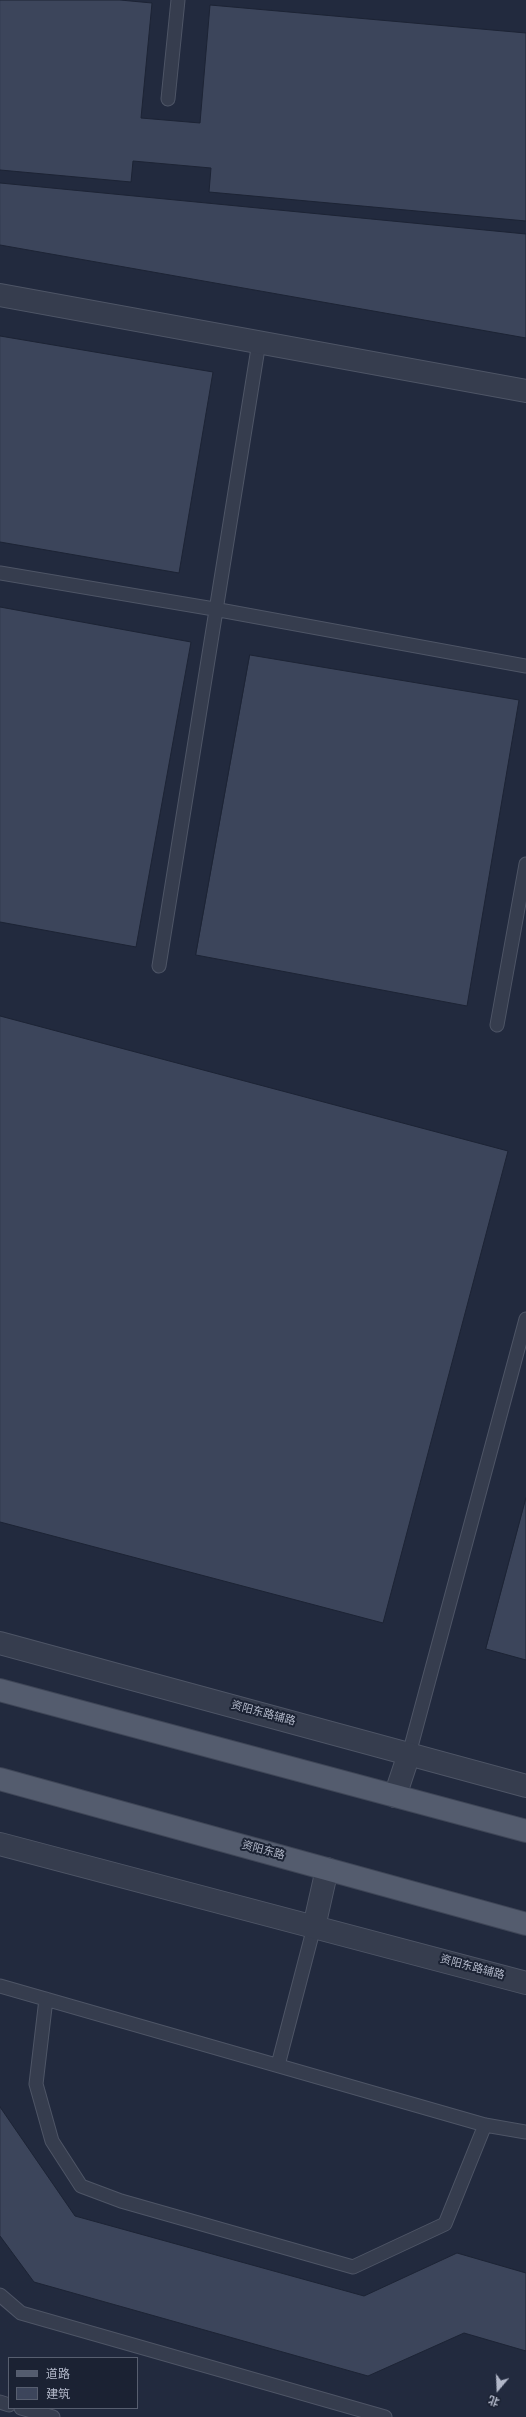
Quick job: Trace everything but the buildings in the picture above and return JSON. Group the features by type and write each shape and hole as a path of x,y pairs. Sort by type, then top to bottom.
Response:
{"main road":[{"path":"0,1690 526,1831"},
{"name":"资阳东路","path":"0,1778 526,1924"}],"street":[{"path":"0,295 526,391"},
{"name":"资阳东路辅路","path":"0,1643 526,1786"},
{"path":"395,1796 409,1754"},
{"name":"资阳东路辅路","path":"0,1844 526,1982"},
{"path":"314,1927 327,1869"}],"lane":[{"path":"168,99 178,0"},
{"path":"158,966 214,609 259,342"},
{"path":"0,574 214,609 526,666"},
{"path":"497,1025 526,864"},
{"path":"409,1754 526,1319"},
{"path":"278,2066 314,1927"},
{"path":"0,1986 485,2125 526,2132"},
{"path":"46,1999 36,2084 52,2141 81,2186 151,2210 353,2268 445,2224 485,2125"},
{"path":"0,2295 21,2313 386,2417"},
{"path":"24,2409 53,2417"}]}
